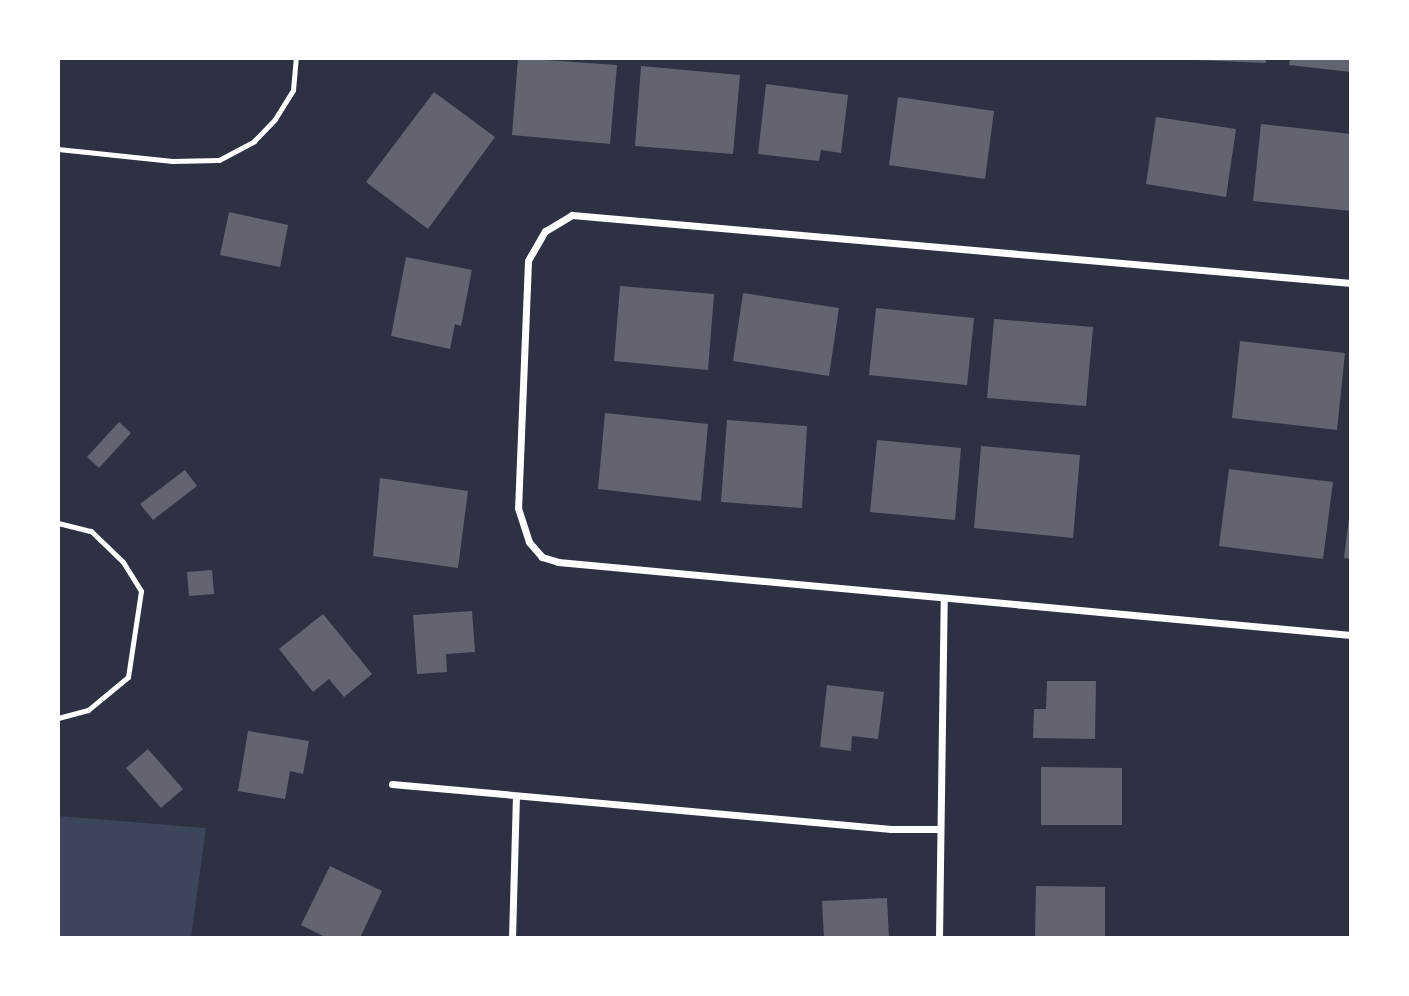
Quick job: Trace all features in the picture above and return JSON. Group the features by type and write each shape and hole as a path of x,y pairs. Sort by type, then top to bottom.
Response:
{"street":[{"path":"1351,283 572,215 545,231 528,261 518,508 529,542 542,557 558,562 1351,635"},
{"path":"939,938 944,598"},
{"path":"392,785 891,829 940,829"},
{"path":"512,938 516,796"}],"lane":[{"path":"58,149 172,161 219,160 254,141 275,120 292,90 296,58"},
{"path":"58,523 91,531 123,562 141,591 128,677 88,710 58,718"}],"shaded area":[{"path":"58,816 206,828 191,938 58,938"}],"building":[{"path":"518,58 617,65 610,144 512,135"},
{"path":"1266,58 1266,63 1195,60"},
{"path":"1290,58 1351,58 1351,72 1289,65"},
{"path":"641,66 740,75 733,154 635,146"},
{"path":"766,84 848,95 841,153 821,150 819,161 758,154"},
{"path":"434,92 495,137 428,229 366,182"},
{"path":"898,97 994,111 985,179 889,165"},
{"path":"1156,117 1236,129 1226,197 1146,184"},
{"path":"1261,124 1351,134 1351,211 1253,201"},
{"path":"229,212 288,225 280,267 220,255"},
{"path":"406,257 472,270 461,326 455,324 450,349 391,336"},
{"path":"620,286 714,294 708,370 614,361"},
{"path":"743,293 839,308 829,376 733,361"},
{"path":"876,308 974,318 967,385 869,375"},
{"path":"994,319 1093,327 1086,406 987,398"},
{"path":"1240,341 1345,353 1337,430 1232,418"},
{"path":"605,413 708,424 701,501 598,489"},
{"path":"727,420 807,426 802,508 721,502"},
{"path":"119,422 131,433 99,468 87,457"},
{"path":"877,440 961,448 955,520 870,512"},
{"path":"981,446 1080,455 1073,538 974,528"},
{"path":"1229,469 1333,482 1323,559 1219,546"},
{"path":"185,470 197,486 153,520 140,504"},
{"path":"380,478 468,491 458,568 373,556"},
{"path":"1351,512 1351,559 1344,558"},
{"path":"212,570 214,594 189,596 187,572"},
{"path":"472,611 475,652 446,654 447,672 417,674 413,615"},
{"path":"323,614 372,674 344,697 329,679 313,692 279,649"},
{"path":"1047,681 1096,681 1095,739 1033,738 1034,709 1046,709"},
{"path":"827,685 884,692 878,739 852,736 851,751 820,747"},
{"path":"248,731 309,741 303,774 290,771 285,799 238,791"},
{"path":"148,749 183,789 161,808 126,768"},
{"path":"1041,767 1122,768 1122,825 1041,825"},
{"path":"330,866 382,891 360,938 327,938 301,925"},
{"path":"1036,886 1105,887 1105,938 1035,938"},
{"path":"887,898 889,938 824,938 822,901"}]}
